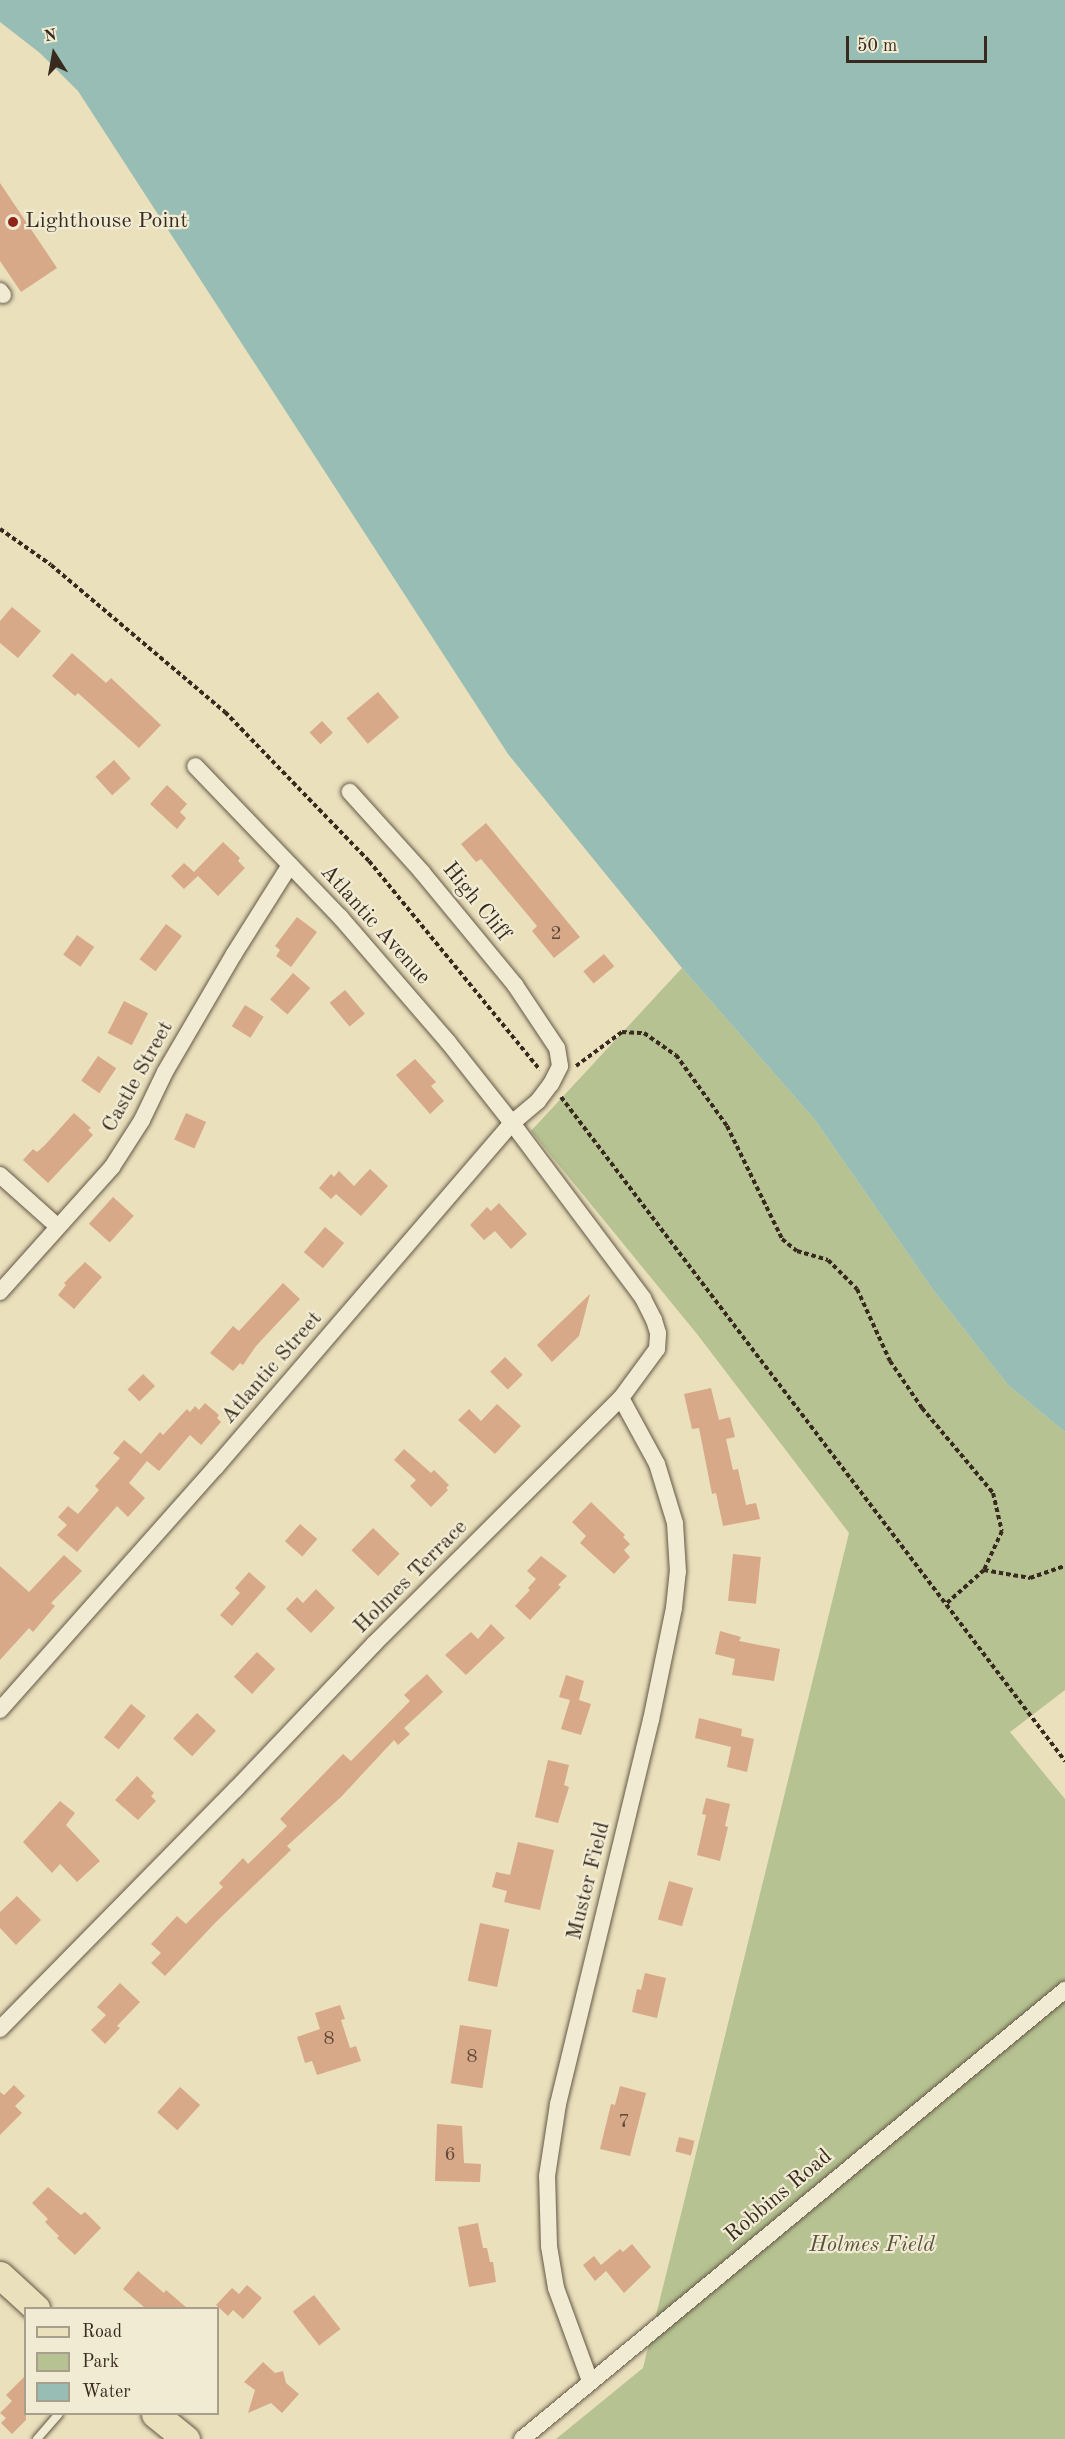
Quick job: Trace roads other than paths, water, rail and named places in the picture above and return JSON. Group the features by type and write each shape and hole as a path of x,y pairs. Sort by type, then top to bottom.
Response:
{"main road":[{"path":"0,2275 35,2307"},
{"path":"156,2415 186,2439"}],"street":[{"name":"Atlantic Avenue","path":"195,766 368,949 448,1042 512,1123"},
{"name":"High Cliff","path":"350,792 422,872 508,976 539,1017 557,1048"},
{"name":"Castle Street","path":"0,1292 112,1167 142,1120 165,1072 234,954 290,865"},
{"name":"Atlantic Street","path":"0,1710 216,1467 512,1123 538,1101 551,1084 560,1066 557,1048"},
{"name":"Holmes Terrace","path":"0,2029 236,1789 374,1644 621,1398 657,1349 658,1333 643,1298 512,1123"},
{"path":"0,1174 57,1226"},
{"name":"Muster Field","path":"590,2381 556,2288 549,2246 547,2176 558,2104 651,1720 674,1608 678,1572 675,1523 657,1464 621,1398"},
{"name":"Robbins Road","path":"522,2439 1065,1990"}],"lane":[{"path":"37,2439 58,2415"}],"water":[{"path":"0,0 1065,0 1065,1432 1008,1385 934,1291 815,1120 682,968 508,754 78,91 40,53 0,22"}],"place":[{"name":"Lighthouse Point","path":"13,222"}],"park label":[{"name":"Holmes Field","path":"872,2246"}]}
